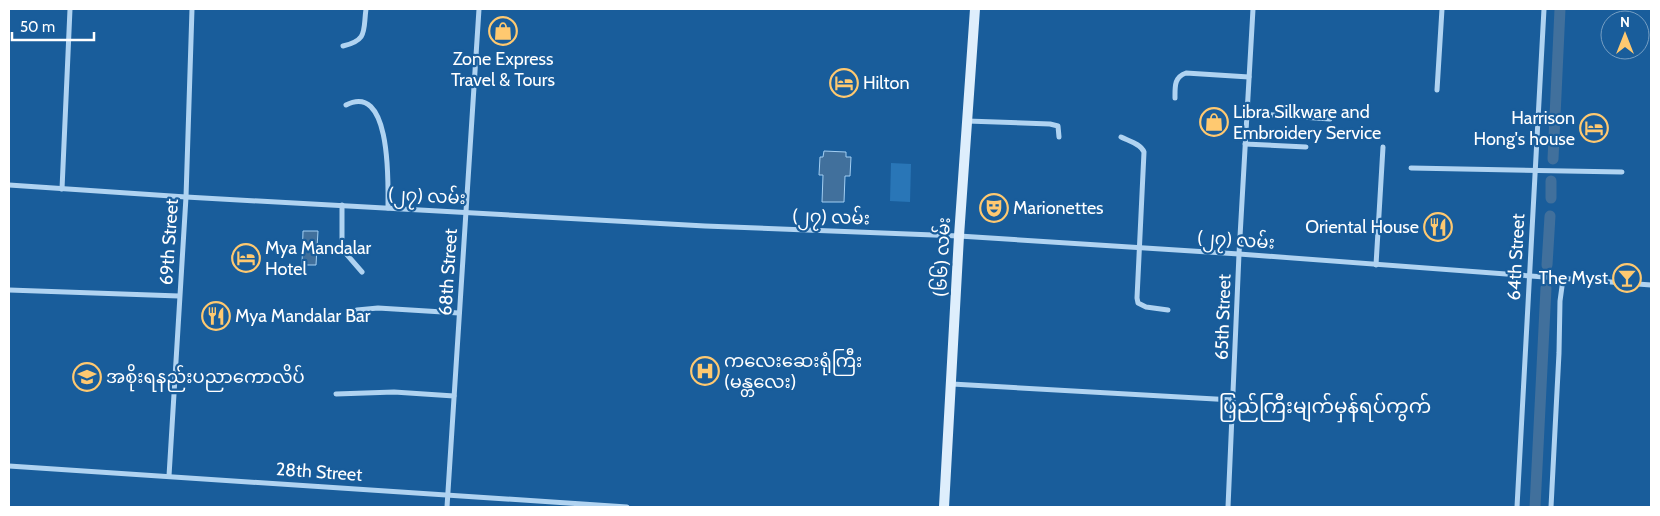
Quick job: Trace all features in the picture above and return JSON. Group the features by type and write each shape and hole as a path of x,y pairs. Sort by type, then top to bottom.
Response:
{"street":[{"path":"62,189 70,9"},
{"name":"69th Street","path":"169,476 186,197 192,9"},
{"path":"343,46 355,43 361,38 366,9"},
{"name":"68th Street","path":"447,507 479,9"},
{"name":"(၆၆) လမ်း","path":"944,507 959,236 975,9"},
{"name":"65th Street","path":"1228,507 1252,9"},
{"path":"1437,90 1442,9"},
{"name":"64th Street","path":"1517,507 1544,9"},
{"path":"1175,98 1177,80 1186,73 1249,76"},
{"path":"346,105 352,102 363,103 371,107 379,117 388,168 388,208"},
{"path":"1247,113 1330,119"},
{"path":"967,121 1050,124 1058,126 1058,136"},
{"path":"1121,137 1143,148 1144,152 1138,303 1146,307 1168,310"},
{"path":"1245,144 1306,147"},
{"path":"1376,265 1383,147"},
{"path":"1410,168 1622,172"},
{"name":"(၂၇) လမ်း","path":"9,185 186,197 705,226 959,236 1651,284"},
{"path":"342,205 342,249 362,272"},
{"path":"1551,507 1560,301 1563,279"},
{"path":"9,290 179,296"},
{"path":"349,317 352,312 357,310 378,308 459,313"},
{"path":"952,384 1233,400"},
{"path":"336,394 394,392 454,396"},
{"name":"28th Street","path":"9,466 626,507"}],"shaded area":[{"path":"824,151 846,152 846,157 851,157 850,176 845,176 844,202 822,202 823,175 819,175 820,157 823,157"},
{"path":"891,163 911,164 910,202 890,201"},
{"path":"303,231 318,231 316,265 302,265"}],"waterway":[{"path":"1553,159 1560,9"},
{"path":"1551,181 1551,198"},
{"path":"1547,265 1550,216"},
{"path":"1535,507 1546,288"}],"place":[{"name":"Zone Express Travel & Tours","path":"503,31"},
{"name":"Hilton","path":"844,83"},
{"name":"Libra Silkware and Embroidery Service","path":"1214,122"},
{"name":"Harrison Hong's house","path":"1594,128"},
{"name":"Marionettes","path":"994,208"},
{"name":"Oriental House","path":"1438,227"},
{"name":"Mya Mandalar Hotel","path":"246,258"},
{"name":"The Myst","path":"1627,278"},
{"name":"Mya Mandalar Bar","path":"216,316"},
{"name":"ကလေးဆေးရုံကြီး (မန္တလေး)","path":"705,371"},
{"name":"အစိုးရနည်းပညာကောလိပ်","path":"87,377"}],"district":[{"name":"ပြည်ကြီးမျက်မှန်ရပ်ကွက်","path":"1325,406"}]}
